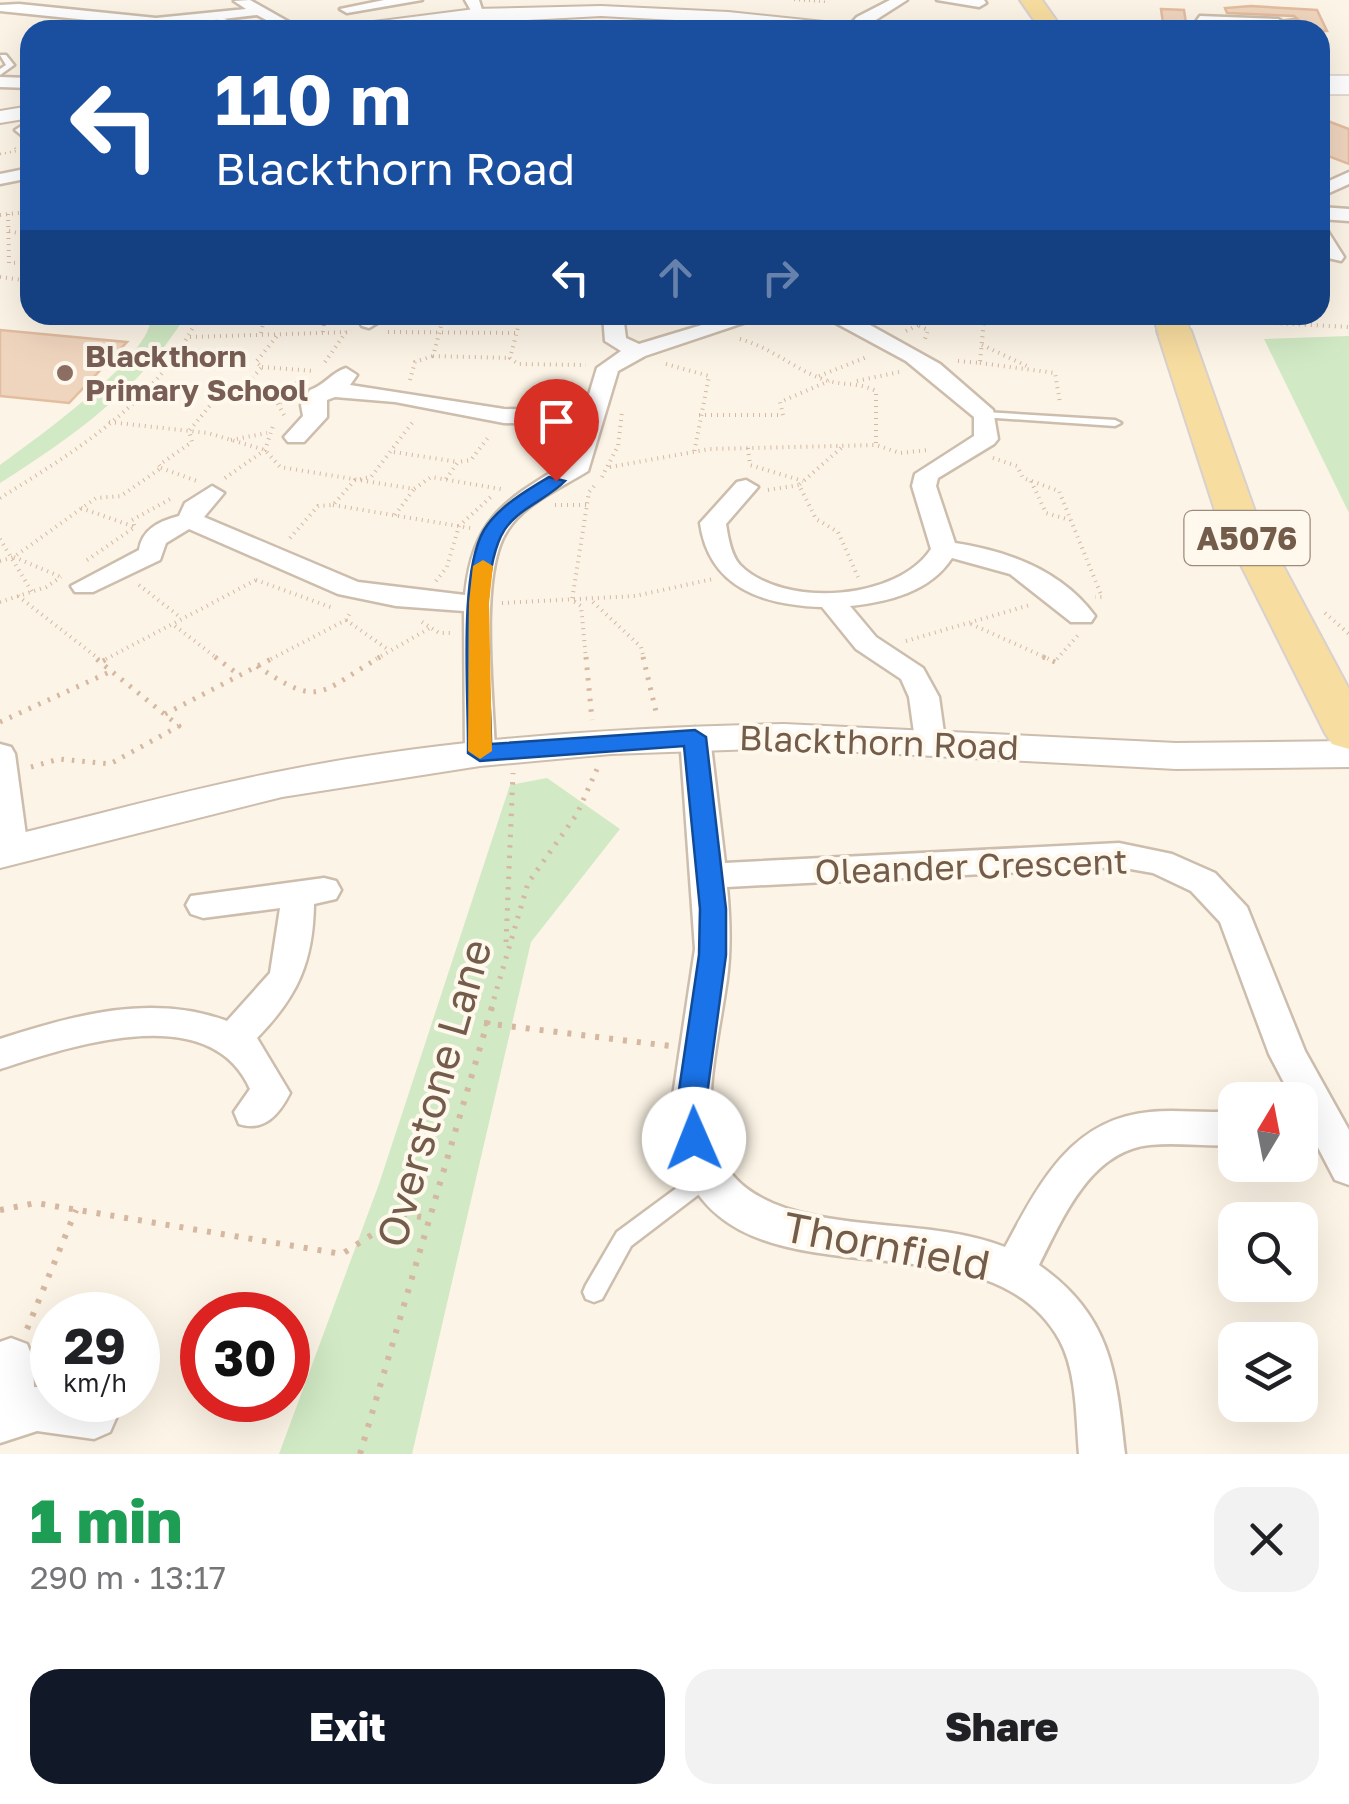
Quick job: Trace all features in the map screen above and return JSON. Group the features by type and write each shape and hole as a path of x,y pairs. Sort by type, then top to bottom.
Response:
{"main road":[{"name":"A5076","path":"1184,325 1236,517 1349,732"}],"street":[{"path":"239,0 275,20"},
{"path":"328,0 369,20"},
{"path":"347,9 415,0"},
{"path":"862,20 900,0"},
{"path":"944,0 979,3"},
{"path":"4,6 70,10 114,20"},
{"path":"424,20 475,6 613,9 704,20"},
{"path":"214,20 256,11"},
{"path":"1330,250 1334,257"},
{"path":"615,325 616,341 656,353"},
{"path":"497,751 479,603 492,532 533,496 579,466 608,368 732,325"},
{"path":"853,325 914,352 951,379 985,414 986,439 928,474 924,486 944,548"},
{"path":"296,436 315,417 312,405 327,378 504,416 592,418"},
{"path":"746,488 713,524 716,543 731,572 772,595 830,600 873,593 928,572 944,548"},
{"path":"72,582 119,570 152,554 147,532 168,527 200,494 219,528 274,558 347,588 425,617 479,603"},
{"path":"944,548 978,553 1037,574 1081,616"},
{"path":"830,600 866,643 914,674 924,697 930,740"},
{"name":"Blackthorn Road","path":"6,852 282,784 497,751 678,738 930,740 1176,756 1349,754"},
{"name":"Thornfield","path":"678,738 713,909 712,955 690,1117 699,1160 708,1176 717,1190 753,1218 796,1232 976,1255 1014,1270 1052,1299 1080,1333 1097,1403 1102,1454"},
{"path":"2,764 6,852"},
{"name":"Oleander Crescent","path":"706,876 837,872 1059,856 1119,855 1160,862 1203,882 1236,916 1298,1082"},
{"path":"203,905 310,892 291,973 232,1039"},
{"path":"0,1054 96,1028 157,1022 198,1026 232,1039 259,1066 274,1099"},
{"path":"1014,1270 1067,1177 1088,1151 1112,1136 1148,1127 1196,1132 1218,1130"},
{"name":"Oleander Crescent","path":"1318,1129 1349,1168"},
{"path":"6,1418 11,1359"}],"lane":[{"path":"0,73 10,65 2,57"},
{"path":"985,414 1114,423"},
{"path":"594,1292 624,1240 708,1176"}],"path":[{"path":"794,0 829,2"},
{"path":"0,154 17,150 20,140"},
{"path":"0,215 20,213"},
{"path":"8,214 9,263 20,262"},
{"path":"10,231 20,234"},
{"path":"11,244 20,240"},
{"path":"0,260 10,259"},
{"path":"0,498 110,422 177,355 194,325"},
{"path":"262,333 263,325"},
{"path":"323,332 324,325"},
{"path":"432,356 441,325"},
{"path":"510,358 519,325"},
{"path":"819,376 876,354 870,350 918,325"},
{"path":"1283,325 1349,327"},
{"path":"725,328 746,344 769,347 829,381"},
{"path":"327,378 346,332"},
{"path":"278,335 256,362 262,368 327,378"},
{"path":"982,346 1038,370"},
{"path":"656,353 709,376 708,399 691,432 694,453"},
{"path":"395,395 410,381 415,362 432,356 510,358 518,364 608,368"},
{"path":"980,363 1055,373 1062,420"},
{"path":"189,431 218,396 245,386 262,368"},
{"path":"276,402 286,388 327,378"},
{"path":"699,415 782,415 780,402 829,381 857,381 876,391 876,445"},
{"path":"218,396 312,405"},
{"path":"572,600 589,492 610,467 618,446 624,398"},
{"path":"267,432 284,414 276,402"},
{"path":"333,504 355,480 372,477 429,402"},
{"path":"394,452 458,462 471,460 504,416"},
{"path":"110,422 189,431 264,450 280,467 414,489"},
{"path":"0,561 14,556 96,498 121,496 148,478 161,468 158,464 192,442 189,431"},
{"path":"147,532 132,520 166,498 200,494 264,450 274,434 229,440"},
{"path":"843,446 799,485 816,520 838,532 854,573 873,593"},
{"path":"748,448 750,465 804,482"},
{"path":"446,479 458,462"},
{"path":"395,515 423,478 533,496"},
{"path":"1031,481 1046,513 1070,520"},
{"path":"257,666 297,693 316,694 390,651 425,617 447,567 459,526 500,489"},
{"path":"103,660 175,626 180,617 256,580 318,506 333,504 492,532"},
{"path":"81,508 147,532"},
{"path":"0,602 72,582 147,532"},
{"path":"0,539 14,556 32,592"},
{"path":"14,556 72,582"},
{"path":"119,570 180,617"},
{"path":"479,603 593,602 676,592 731,572"},
{"path":"2,764 58,759 110,764 179,726 103,660 88,654 18,596"},
{"path":"572,600 581,606 592,720"},
{"path":"593,602 641,646 678,738"},
{"path":"1318,606 1349,634"},
{"path":"164,714 346,620 350,613"},
{"path":"968,623 1055,662 1078,635 1081,616"},
{"path":"346,620 390,651"},
{"path":"175,626 240,675"},
{"path":"0,722 114,670"},
{"path":"497,751 505,951"},
{"name":"Overstone Lane","path":"360,1454 528,883 560,833 591,797 598,766"},
{"path":"484,1023 698,1049"},
{"path":"0,1210 36,1203 256,1243 342,1254 404,1214 428,1218"},
{"path":"11,1359 10,1350 23,1344 34,1306 76,1210"}],"green space":[{"path":"149,325 179,325 149,365 103,410 0,483 0,465 90,396 134,352"},
{"path":"1349,336 1349,513 1264,339"},
{"path":"547,778 620,829 531,942 412,1454 279,1454 291,1422 310,1422 310,1370 379,1184 510,785"}],"building":[{"path":"1225,8 1317,10 1322,20 1227,13"},
{"path":"1161,9 1184,10 1186,20 1163,20"},
{"path":"1330,122 1349,129 1349,164 1330,157"},
{"name":"Blackthorn Primary School","path":"0,330 127,342 69,403 0,396"}],"slow traffic":[{"path":"480,751 479,603 483,566"}],"place":[{"name":"Blackthorn Primary School","path":"65,373"}],"route":[{"path":"556,481 524,500 492,532 479,603 480,753 695,737 706,876 713,909 712,955 690,1117 694,1139"}]}
